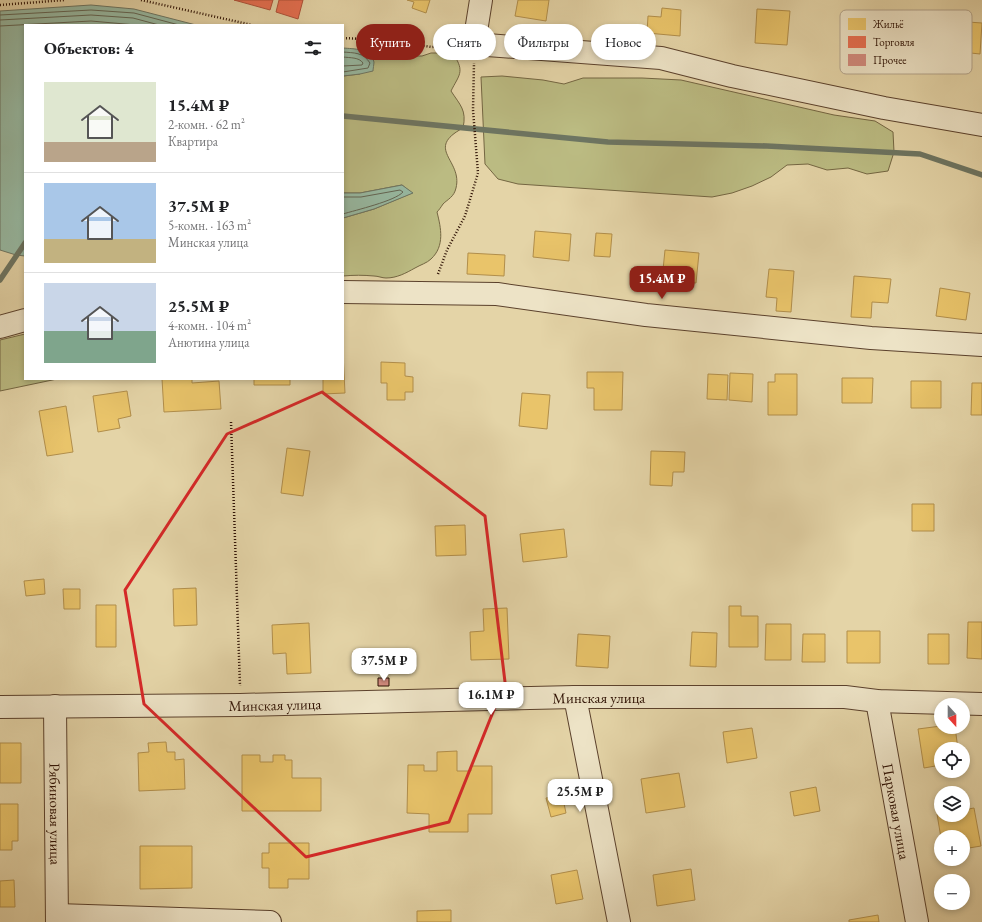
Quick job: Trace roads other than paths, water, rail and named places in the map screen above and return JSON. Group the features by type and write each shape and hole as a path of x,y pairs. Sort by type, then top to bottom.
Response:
{"street":[{"path":"481,0 474,44 661,58 732,76 884,108 982,125"},
{"path":"344,292 497,294 646,315 870,338 982,345"},
{"path":"0,327 24,320"},
{"path":"575,697 619,922"},
{"name":"Минская улица","path":"0,707 240,705 575,697 845,697 877,701 982,704"},
{"name":"Парковая улица","path":"877,701 917,922"},
{"name":"Рябиновая улица","path":"55,706 57,919"},
{"path":"57,919 270,922"}],"water":[{"path":"91,5 134,9 192,24 24,24 24,256 0,250 0,11"},
{"path":"344,48 356,49 356,60 373,60 373,71 344,76"},
{"path":"402,185 413,193 374,209 344,218 344,193 360,193"}],"waterway":[{"path":"344,116 608,142 767,146 920,154 982,175"},
{"path":"0,280 24,244"}]}
